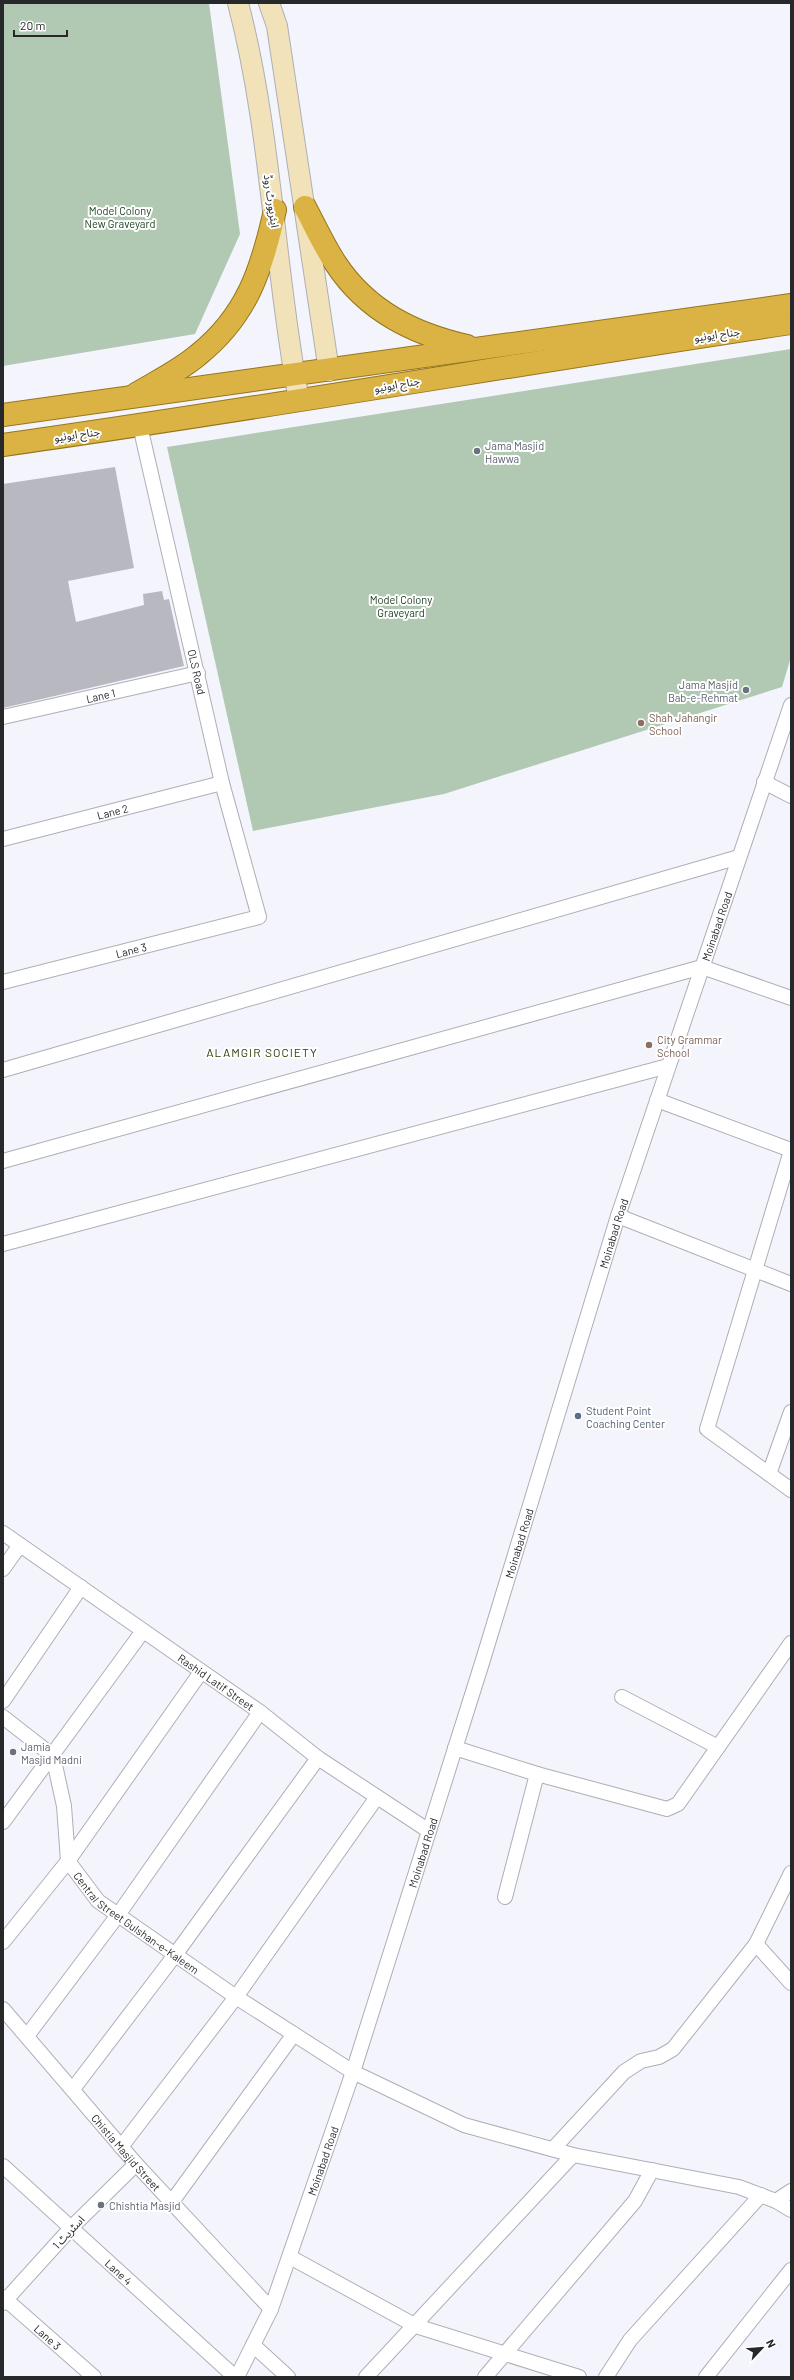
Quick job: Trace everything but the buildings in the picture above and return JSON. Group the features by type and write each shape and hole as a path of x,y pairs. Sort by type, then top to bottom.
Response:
{"highway":[{"path":"305,207 335,264 353,287 371,304 393,320 414,330 438,339 481,349"},
{"path":"128,399 198,356 225,330 241,308 256,280 266,250 275,210"},
{"name":"جناح ایونیو","path":"3,415 295,376 791,304"},
{"name":"جناح ایونیو","path":"3,445 140,426 547,359 791,323"}],"main road":[{"name":"ایئرپورٹ روڈ","path":"238,3 248,39 275,210 282,288 299,400"},
{"path":"269,3 276,26 329,371"}],"street":[{"name":"OLS Road","path":"140,426 198,673 222,783 259,918"},
{"name":"Lane 1","path":"3,717 198,673"},
{"name":"Moinabad Road","path":"236,2377 271,2309 353,2072 455,1748 618,1216 791,705"},
{"path":"764,782 791,796"},
{"name":"Lane 2","path":"3,839 222,783"},
{"path":"3,1070 739,857"},
{"name":"Lane 3","path":"3,982 259,918"},
{"path":"3,1161 702,967 791,998"},
{"path":"3,1244 668,1066"},
{"path":"657,1100 791,1151 707,1429 791,1490"},
{"path":"618,1216 791,1284"},
{"path":"769,1474 791,1412"},
{"name":"Rashid Latif Street","path":"3,1533 260,1712 318,1758 429,1830"},
{"path":"3,1568 20,1545"},
{"path":"3,1701 82,1587"},
{"path":"3,1822 54,1756 143,1631"},
{"path":"455,1748 536,1774 667,1809 678,1804 791,1644"},
{"path":"3,1942 68,1861 201,1672"},
{"path":"622,1697 718,1747"},
{"path":"27,2036 118,1915 260,1712"},
{"path":"3,1717 54,1756"},
{"name":"Central Street Gulshan-e-Kaleem","path":"54,1756 64,1806 68,1861 98,1901 236,1997 353,2072 464,2125 573,2155 739,2187 776,2201 791,2210"},
{"path":"73,2089 175,1955 318,1758"},
{"path":"505,1897 536,1774"},
{"path":"121,2146 236,1997 377,1797"},
{"path":"553,2149 624,2072 642,2061 659,2056 673,2049 756,1944 791,1873"},
{"path":"756,1944 791,1983"},
{"name":"Chistia Masjid Street","path":"3,2009 136,2164 271,2309"},
{"path":"172,2203 294,2034"},
{"path":"366,2377 416,2326 573,2155"},
{"name":"اسٹریٹ 1","path":"4,2300 72,2227 136,2164"},
{"name":"Lane 4","path":"3,2166 236,2377"},
{"path":"485,2377 635,2201 652,2170"},
{"path":"776,2201 791,2191"},
{"path":"606,2377 630,2340 760,2195"},
{"path":"290,2257 416,2326 579,2377"},
{"path":"706,2377 791,2270"},
{"name":"Lane 3","path":"4,2300 94,2377"},
{"path":"253,2345 288,2377"}],"green space":[{"name":"Model Colony New Graveyard","path":"3,3 209,3 240,234 195,334 3,366"},
{"name":"Model Colony Graveyard","path":"791,349 791,657 782,687 444,794 253,831 167,447"}],"place":[{"name":"Jama Masjid Hawwa","path":"477,451"},
{"name":"Jama Masjid Bab-e-Rehmat","path":"746,690"},
{"name":"Shah Jahangir School","path":"641,723"},
{"name":"City Grammar School","path":"649,1045"},
{"name":"Student Point Coaching Center","path":"578,1416"},
{"name":"Jamia Masjid Madni","path":"13,1752"},
{"name":"Chishtia Masjid","path":"101,2205"}],"district":[{"name":"ALAMGIR SOCIETY","path":"262,1052"}]}
